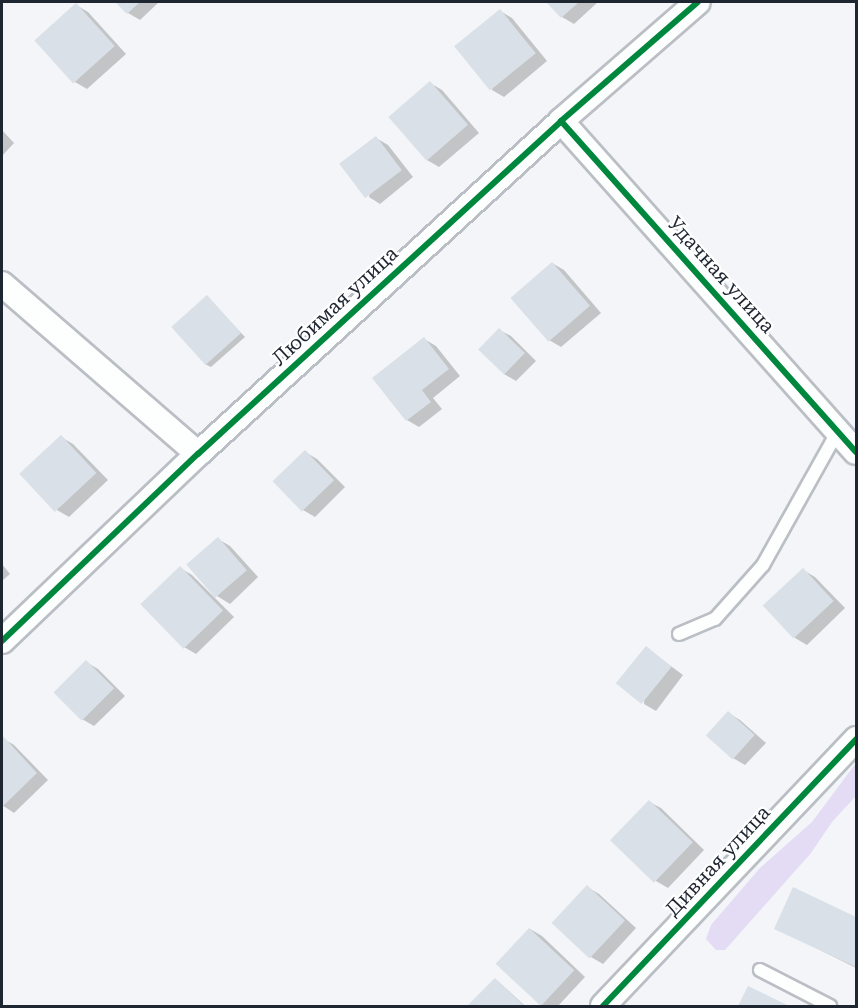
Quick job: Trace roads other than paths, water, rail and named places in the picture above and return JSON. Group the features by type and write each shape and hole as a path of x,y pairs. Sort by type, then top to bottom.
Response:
{"street":[{"name":"Любимая улица","path":"2,641 198,454 561,121 698,2"},
{"name":"Удачная улица","path":"561,121 856,452"},
{"path":"2,284 198,454"},
{"name":"Дивная улица","path":"603,1006 856,739"}],"lane":[{"path":"679,634 715,619 764,565 838,431"},
{"path":"760,970 830,1006"}]}
